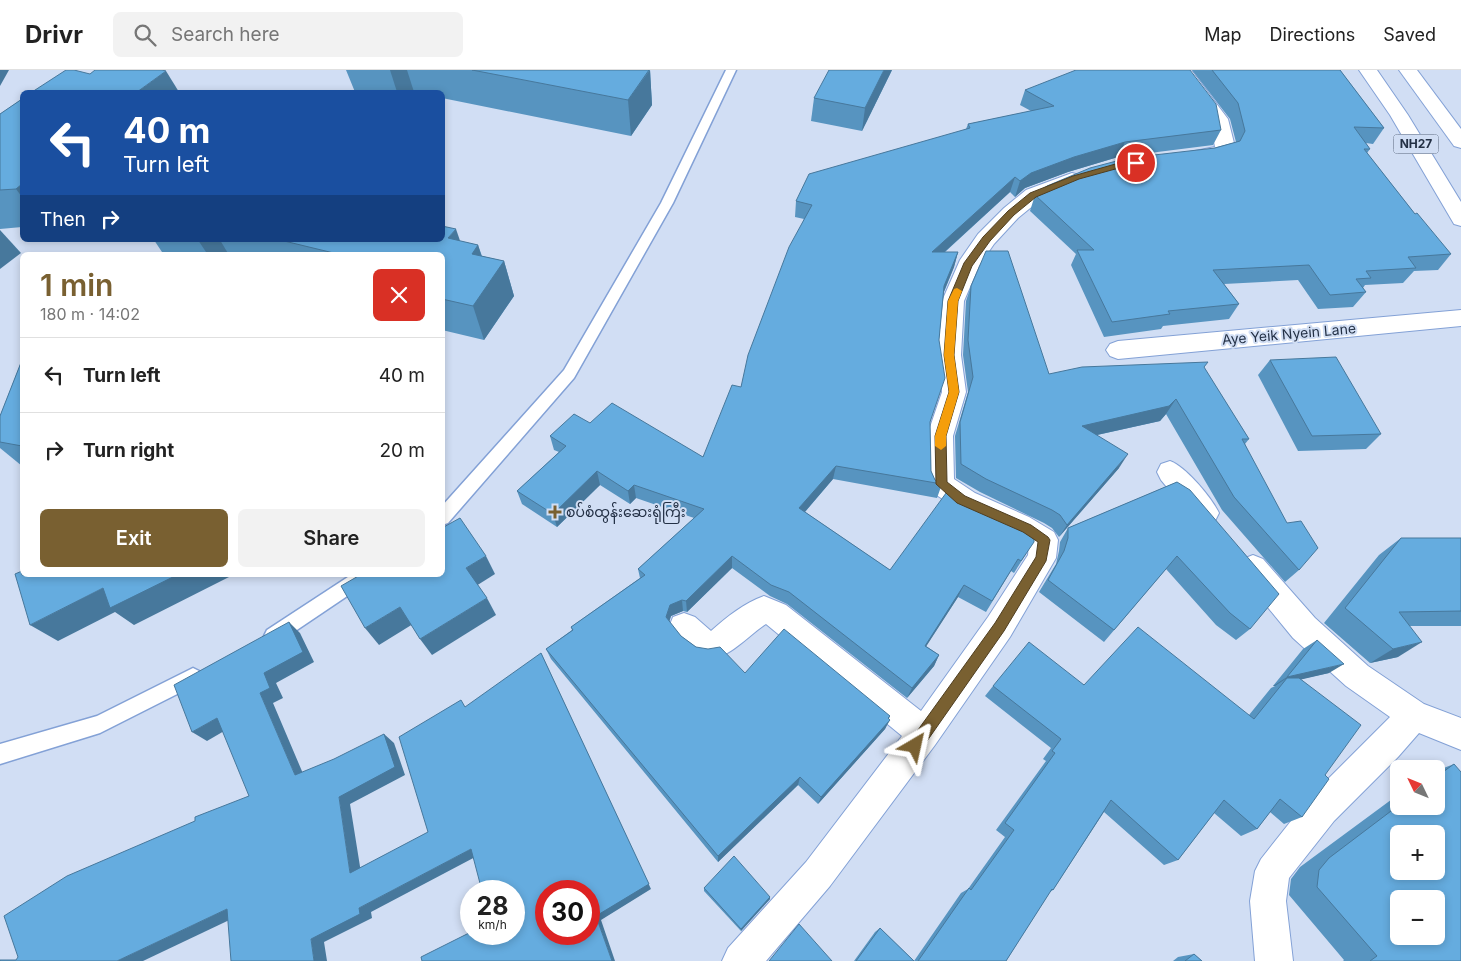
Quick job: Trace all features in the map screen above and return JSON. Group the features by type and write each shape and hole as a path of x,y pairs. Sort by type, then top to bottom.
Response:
{"main road":[{"path":"1168,160 1207,155 1223,151 1225,147 1219,119 1182,70"},
{"name":"NH27","path":"1368,70 1444,175 1461,219"},
{"name":"NH27","path":"1408,70 1461,142"},
{"path":"742,961 818,874 924,734 999,627 1042,558 1044,540 1027,528 961,499 941,484 940,436 954,392 949,355 953,301 968,265 986,239 1011,213 1033,195 1093,173"},
{"name":"Aye Yeik Nyein Lane","path":"1118,350 1461,318"},
{"path":"1170,472 1304,628 1357,676 1413,715 1461,734"},
{"path":"684,627 704,645 717,644 742,623 764,609 776,614 924,734"},
{"path":"1274,961 1268,901 1273,871 1322,809 1386,746 1413,715"}],"lane":[{"path":"445,515 569,374 667,203 731,70"},
{"path":"257,644 275,636 362,577"},
{"path":"0,754 100,724 205,671"}],"building":[{"path":"66,70 90,74 95,70 166,71 140,90 35,90"},
{"path":"472,70 649,70 628,100"},
{"path":"829,70 884,70 865,108 814,98"},
{"path":"1076,70 1190,70 1216,104 1221,130 1125,142 1074,157 1031,173 1020,181 1015,177 932,252 958,252 944,286 939,340 945,378 930,422 931,471 935,480 942,484 836,466 799,508 890,570 949,489 1034,534 1034,542 1021,561 1018,559 992,601 964,585 925,646 939,655 912,688 789,592 771,585 732,556 686,601 682,600 670,605 666,617 681,636 696,647 708,649 720,647 745,673 784,629 890,716 888,718 890,720 821,797 800,777 718,856 546,649 573,630 571,627 645,575 638,569 704,509 634,485 628,491 597,471 553,514 517,491 566,446 550,436 574,414 590,423 612,403 703,457 732,385 741,387 748,355 789,247 812,205 796,201 809,174 970,128 968,124 1054,106 1025,90"},
{"path":"1212,70 1340,70 1384,128 1354,127 1370,149 1364,149 1415,214 1417,213 1451,254 1408,257 1416,268 1366,271 1371,278 1356,279 1366,292 1330,295 1309,265 1213,270 1239,304 1168,311 1170,314 1112,322 1077,250 1094,250 1035,195 1047,186 1090,168 1128,158 1215,148 1240,141 1245,131 1238,103"},
{"path":"20,100 20,186 16,189 0,190 0,114"},
{"path":"445,227 456,229 448,238 478,245 472,254 504,261 473,306 445,300 445,252 330,252 288,242 445,242"},
{"path":"986,251 1008,251 1049,374 1082,367 1208,362 1204,367 1249,439 1242,439 1287,523 1301,521 1318,548 1299,570 1234,497 1176,399 1169,406 1082,426 1128,454 1067,525 1060,515 1052,510 986,479 961,464 960,422 973,377 968,340 971,286"},
{"path":"1336,357 1381,434 1312,436 1270,360"},
{"path":"20,365 20,446 0,442 0,416"},
{"path":"1177,482 1190,490 1279,594 1250,629 1230,613 1177,556 1114,630 1048,580 1064,551 1068,538 1068,528"},
{"path":"460,518 486,556 466,568 487,598 420,639 400,607 365,628 341,586 357,577 445,577 445,526"},
{"path":"1401,538 1461,538 1461,611 1399,612 1422,642 1393,649 1345,608"},
{"path":"20,572 20,577 173,577 110,608 103,588 30,625 15,574"},
{"path":"289,622 303,652 264,673 270,688 260,693 295,775 334,759 384,734 395,767 339,797 350,873 428,832 399,737 461,700 465,707 541,653 649,884 600,914 600,880 535,880 535,945 600,945 600,927 612,961 422,961 421,957 460,938 460,945 525,945 525,880 479,880 471,849 359,908 360,914 311,939 314,961 231,961 227,909 117,961 0,961 16,960 18,957 4,916 67,876 195,821 195,817 249,796 217,718 192,732 174,685"},
{"path":"1138,627 1254,719 1287,678 1299,678 1361,725 1325,775 1329,779 1302,817 1280,799 1257,829 1224,800 1178,860 1111,800 1006,961 918,961 969,888 971,890 1014,830 1005,823 1055,753 1052,751 1061,739 993,686 1029,642 1084,685"},
{"path":"1317,640 1344,664 1287,677"},
{"path":"1454,764 1461,772 1461,961 1370,961 1377,956 1317,887 1319,870 1329,858 1390,812 1390,815 1445,815 1445,770"},
{"path":"734,856 770,897 741,929 704,888"},
{"path":"799,924 832,961 769,961"},
{"path":"880,928 914,961 856,961"},
{"path":"1194,954 1202,961 1185,961"}],"slow traffic":[{"path":"941,446 940,436 954,392 949,355 953,301 957,291"}],"place":[{"name":"စပ်စံထွန်းဆေးရုံကြီး","path":"555,512"}],"route":[{"path":"915,746 999,627 1042,558 1044,540 1027,528 961,499 941,484 940,436 954,392 949,355 953,301 968,265 986,239 1011,213 1033,195 1076,178 1119,165 1136,163"}]}
